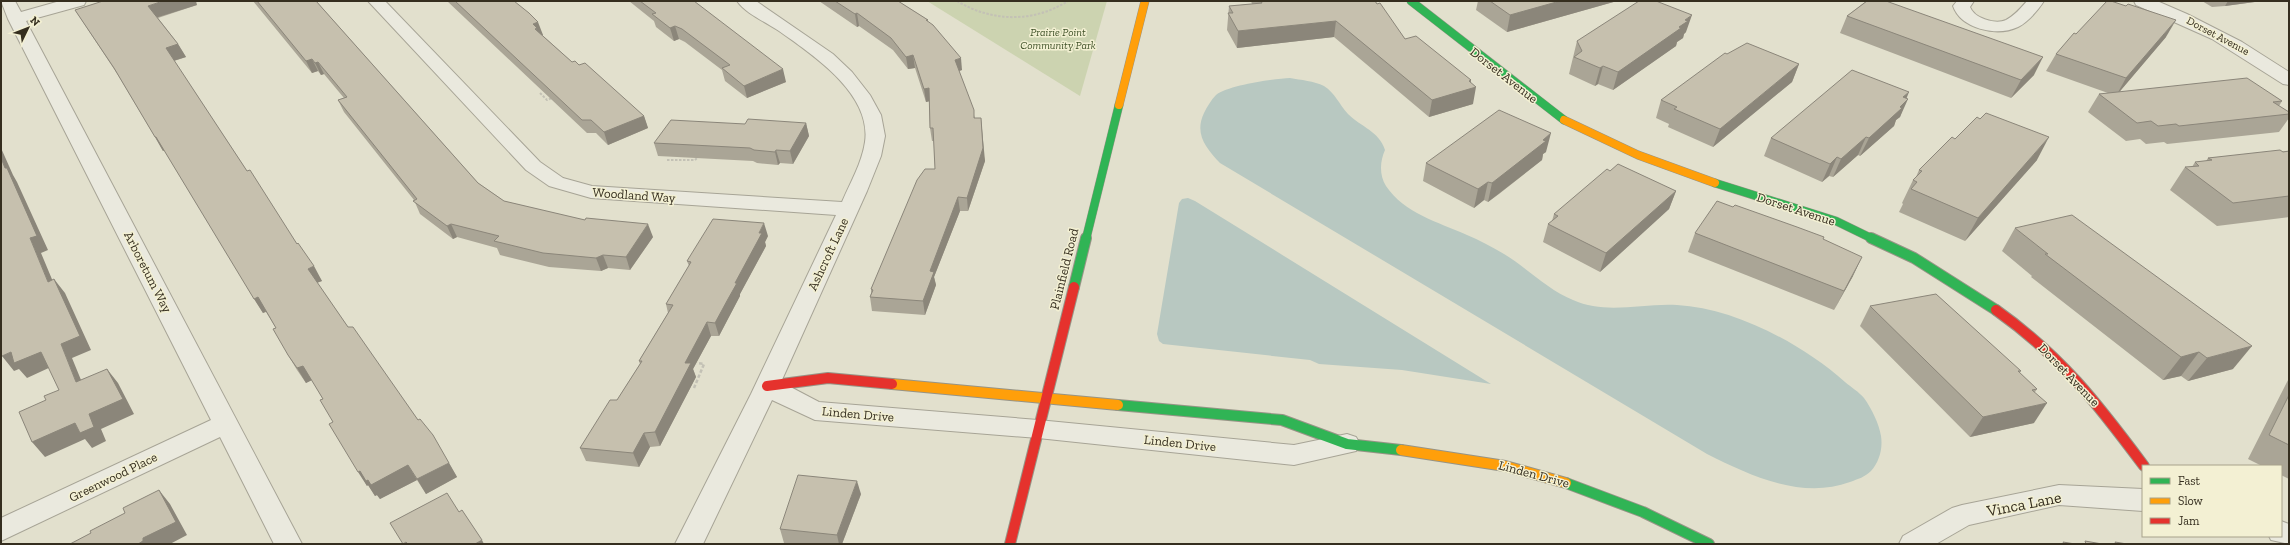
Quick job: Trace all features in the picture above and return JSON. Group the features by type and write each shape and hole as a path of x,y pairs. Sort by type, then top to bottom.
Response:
{"street":[{"path":"12,10 78,1"},
{"name":"Woodland Way","path":"376,1 533,166 556,182 591,192 849,209"},
{"name":"Ashcroft Lane","path":"689,544 767,386 849,209 866,171 875,137 869,107 853,82 830,61 745,1"},
{"name":"Plainfield Road","path":"1010,544 1145,1"},
{"name":"Dorset Avenue","path":"1411,1 1558,117 1590,135 1659,165 1836,221 1914,258 1958,284 2014,322 2056,359 2089,393 2143,465"},
{"path":"1966,1 1961,6 1961,11 1968,17 1990,25 2000,26 2013,23 2036,1"},
{"name":"Dorset Avenue","path":"2142,1 2188,20 2228,40 2289,80"},
{"name":"Arboretum Way","path":"12,10 224,424 288,544"},
{"name":"Linden Drive","path":"767,386 828,378 1282,420 1348,444 1482,460 1542,474 1643,512 1709,544"},
{"name":"Linden Drive","path":"767,386 815,411 1038,429 1294,455 1348,444"},
{"name":"Greenwood Place","path":"1,530 224,424"},
{"name":"Vinca Lane","path":"1913,544 1962,516 2059,494 2142,500"}],"path":[{"path":"957,1 989,15 1014,18 1038,16 1057,9 1068,1"},
{"path":"540,94 547,100 556,96"},
{"path":"667,160 695,160 698,157"},
{"path":"694,388 704,364 697,363"}],"green space":[{"name":"Prairie Point Community Park","path":"927,1 1107,1 1080,96"}],"shaded area":[{"path":"1290,78 1324,86 1334,95 1348,114 1379,138 1385,150 1381,168 1382,177 1386,186 1402,203 1422,216 1476,239 1499,251 1546,285 1564,296 1598,307 1611,308 1677,305 1722,313 1767,330 1809,354 1860,394 1870,407 1879,427 1881,436 1880,455 1874,467 1866,475 1850,482 1832,487 1813,488 1794,487 1776,483 1740,470 1707,454 1220,163 1206,146 1200,128 1204,113 1214,97 1222,91 1241,85"},
{"path":"1188,198 1491,384 1402,370 1319,364 1310,360 1163,344 1159,341 1157,334 1179,203 1182,199"}],"building":[{"path":"103,1 163,1 148,6 178,44 166,48 247,171 250,170 297,244 298,243 314,266 308,269 348,327 353,327 418,420 420,419 433,435 449,463 417,479 408,465 371,485 368,480 366,481 360,471 358,472 329,424 333,422 320,400 323,399 303,366 297,368 288,355 273,329 276,328 258,297 254,299 114,68 75,10"},
{"path":"257,1 316,1 478,183 504,201 585,220 586,218 648,224 626,257 603,255 596,258 543,253 494,241 499,236 451,224 447,226 413,201 417,199 338,100 347,97 318,62 315,63 312,59 306,61"},
{"path":"455,1 514,1 538,22 533,24 537,28 535,29 572,62 575,61 579,65 585,63 644,116 604,132 591,120 582,120"},
{"path":"640,1 694,1 783,69 744,86 722,68 730,65 682,29 675,26 670,28 652,14 656,13"},
{"path":"835,1 898,1 928,20 926,20 933,25 961,58 955,60 974,110 974,118 981,118 983,148 967,198 958,197 930,271 934,272 923,301 870,297 873,290 871,289 917,180 925,169 935,169 933,128 930,128 929,88 924,89 913,55 906,57 891,38 857,13 855,14"},
{"path":"1261,1 1375,1 1377,4 1380,3 1405,39 1416,36 1471,80 1469,81 1476,87 1432,100 1336,21 1238,31 1228,13 1233,13 1229,6 1262,3"},
{"path":"1490,1 1560,1 1510,15"},
{"path":"1639,1 1656,1 1692,15 1685,20 1688,21 1679,27 1681,28 1618,72 1603,66 1600,68 1574,57 1582,51 1577,41"},
{"path":"1867,1 1886,1 2043,57 2021,80 1847,16"},
{"path":"2107,1 2126,6 2128,4 2176,20 2126,78 2056,54 2074,33 2076,34"},
{"path":"1747,43 1799,64 1720,129 1674,109 1677,107 1661,100 1725,53 1727,54"},
{"path":"1852,70 1909,92 1903,97 1908,99 1900,107 1902,108 1869,138 1866,137 1841,159 1837,157 1830,164 1771,138"},
{"path":"2247,78 2282,101 2273,102 2289,112 2289,114 2179,126 2176,124 2158,126 2151,121 2137,123 2099,94"},
{"path":"1499,110 1551,133 1543,140 1546,141 1492,183 1488,182 1478,189 1426,163"},
{"path":"1986,113 2049,137 1978,218 1911,189 1917,182 1913,180 1922,171 1919,170 1952,137 1955,139 1977,117 1980,119"},
{"path":"748,119 806,123 790,151 776,150 775,152 754,150 750,148 654,143 671,120 745,124"},
{"path":"2280,150 2283,152 2289,151 2289,196 2233,203 2185,167 2199,166 2195,162 2212,160 2208,158"},
{"path":"1,158 5,168 7,168 37,236 30,238 48,282 54,279 80,336 61,344 76,382 107,369 123,399 89,414 94,427 80,433 75,423 32,442 19,412 46,400 44,396 59,390 41,352 14,363 11,352 2,356 1,355"},
{"path":"1618,164 1676,191 1606,253 1548,224 1558,216 1554,214 1607,169 1610,171"},
{"path":"1717,201 1733,207 1735,205 1824,237 1823,239 1862,257 1844,291 1695,233"},
{"path":"2072,215 2252,346 2207,358 2199,352 2181,357 2045,254 2048,254 2015,228"},
{"path":"713,219 764,223 759,233 762,233 715,323 707,322 685,363 691,363 655,432 644,433 633,453 580,448 610,400 617,400 642,361 639,361 673,305 666,304 691,262 687,261"},
{"path":"1936,294 2021,371 2018,371 2037,389 2032,390 2047,403 1983,417 1870,306"},
{"path":"2289,395 2289,445 2269,435"},
{"path":"798,475 857,481 837,535 780,529"},
{"path":"159,490 176,522 143,538 143,541 138,544 70,544 91,533 90,531 125,513 123,508"},
{"path":"447,493 459,512 462,510 482,540 475,544 408,544 406,542 403,544 390,523"},
{"path":"2085,541 2102,544 2086,544"},
{"path":"2063,542 2075,544 2064,544"},
{"path":"2115,542 2127,544 2116,544"}],"traffic: fast":[{"path":"1411,1 1564,120"},
{"path":"1074,287 1119,105"},
{"path":"1715,183 1836,221 1914,258 1996,310"},
{"path":"1118,405 1282,420 1347,444 1401,450"},
{"path":"1566,483 1643,512 1709,544"}],"traffic: slow":[{"path":"1119,105 1145,1"},
{"path":"1564,120 1601,139 1638,155 1715,183"},
{"path":"892,384 1118,405"},
{"path":"1401,450 1464,458 1526,470 1566,483"}],"traffic: jam":[{"path":"1010,544 1074,287"},
{"path":"1996,310 2033,338 2079,381 2104,411 2143,465"},
{"path":"767,386 828,378 892,384"}]}
